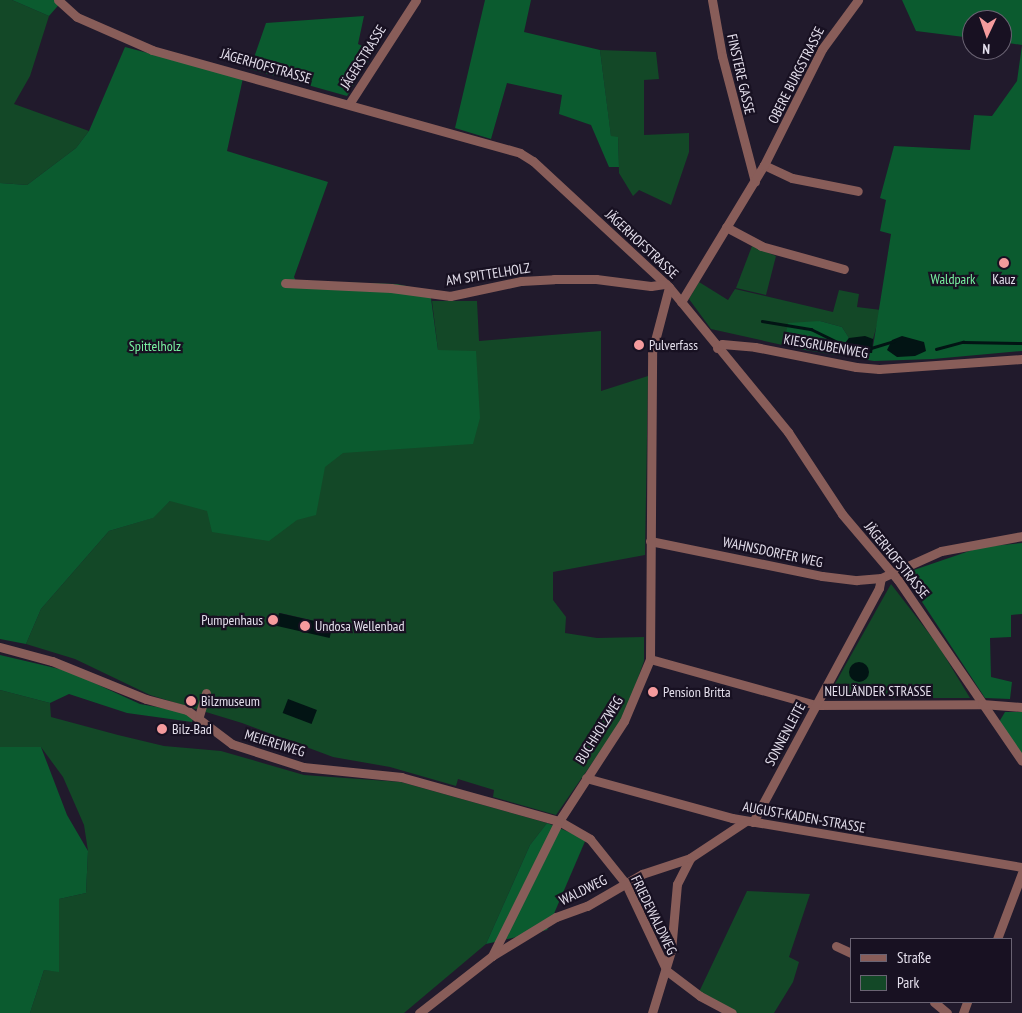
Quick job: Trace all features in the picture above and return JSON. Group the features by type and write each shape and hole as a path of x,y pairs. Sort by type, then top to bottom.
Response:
{"street":[{"name":"JÄGERHOFSTRASSE","path":"58,0 78,16 152,50 520,153 533,161 667,286 788,432 842,514 939,637 982,704 1022,761"},
{"name":"JÄGERSTRASSE","path":"349,104 416,0"},
{"name":"FINSTERE GASSE","path":"712,0 722,56 755,182"},
{"name":"OBERE BURGSTRASSE","path":"681,302 755,182 822,49 858,0"},
{"path":"764,165 792,178 858,191"},
{"path":"726,227 761,246 844,270"},
{"name":"AM SPITTELHOLZ","path":"285,283 391,288 450,296 521,281 554,279 596,279 651,286 667,286"},
{"name":"BUCHHOLZWEG","path":"419,1013 492,956 559,821 624,722 650,660 652,352 667,286"},
{"name":"KIESGRUBENWEG","path":"717,348 722,344 755,347 856,367 879,369 1022,359"},
{"path":"890,573 942,551 1022,536"},
{"name":"WAHNSDORFER WEG","path":"650,541 822,576 857,580 880,578 890,573"},
{"name":"SONNENLEITE","path":"690,858 749,822 816,705 878,588 880,578"},
{"name":"MEIEREIWEG","path":"0,647 81,671 146,699 199,716 222,739 232,744 303,767 402,777 559,821"},
{"name":"NEULÄNDER STRASSE","path":"650,660 816,705 982,704 1022,707"},
{"path":"199,716 206,693"},
{"name":"AUGUST-KADEN-STRASSE","path":"586,778 749,822 1022,868"},
{"name":"FRIEDEWALDWEG","path":"559,821 590,839 626,884 667,971 700,996 732,1013"},
{"path":"652,1013 667,971 674,898 690,858"},
{"name":"WALDWEG","path":"492,956 556,917 587,906 642,874 690,858"},
{"path":"997,938 1022,874"},
{"path":"836,946 850,953"},
{"path":"935,1003 947,1013"}],"green space":[{"path":"0,0 12,0 49,16 30,76 14,104 89,131 76,148 27,185 0,183"},
{"path":"12,0 63,0 49,16"},
{"path":"485,0 531,0 524,32 600,50 611,136 618,137 619,167 609,167 591,125 559,114 562,95 507,83 491,139 455,128"},
{"path":"902,0 1022,0 1022,45 1012,44 1012,10 962,10 962,37 916,31"},
{"path":"364,16 358,44 374,52 347,96 250,69 266,23"},
{"name":"Waldpark","path":"1022,45 1022,351 933,359 874,361 805,350 786,333 788,323 820,321 842,327 849,338 843,346 872,353 891,234 880,231 886,200 880,198 894,146 970,150 974,115 992,116 1017,81"},
{"name":"Spittelholz","path":"125,47 243,78 227,151 328,182 294,277 296,281 397,284 430,291 438,350 476,351 480,418 473,444 343,453 325,467 316,515 297,520 269,541 212,532 207,511 170,501 153,518 109,531 41,609 26,644 0,639 0,183 27,185 76,148 89,131"},
{"path":"600,50 656,52 659,79 644,80 644,135 689,133 689,152 671,205 639,190 633,196 619,173 618,137 611,137"},
{"path":"752,246 776,256 766,295 736,288"},
{"path":"699,282 728,300 735,289 833,312 839,290 859,294 857,307 881,310 873,339 849,338 842,327 820,321 786,333 805,350 711,329 689,299"},
{"path":"432,301 477,301 479,341 601,331 601,391 648,376 645,555 553,572 553,600 566,617 565,633 597,638 644,637 644,661 624,717 556,815 493,797 494,790 458,779 456,786 390,767 333,757 242,723 150,695 75,659 26,644 41,609 109,531 152,518 170,501 438,350","holes":["280,613 333,625 277,626"]},
{"path":"1022,543 1022,614 1011,615 1011,637 990,638 991,677 1012,682 1010,699 985,698 909,582 908,572 981,547"},
{"path":"891,584 938,645 970,698 827,698"},
{"path":"0,655 68,671 140,704 190,713 194,716 192,722 127,713 69,694 50,703 0,690"},
{"path":"0,690 50,703 51,717 118,735 164,746 221,751 304,775 401,782 547,823 530,845 486,944 404,1013 30,1013 44,970 59,971 59,899 86,893 88,851 84,825 63,777 41,747 0,747"},
{"path":"1005,712 1022,712 1022,754 999,722"},
{"path":"0,747 41,747 67,815 88,851 86,893 59,899 59,972 44,970 30,1013 0,1013"},
{"path":"547,823 586,839 547,930 486,944 530,845"},
{"path":"747,891 810,894 789,957 799,962 793,982 774,1013 737,1013 699,992"}],"shaded area":[{"path":"865,336 873,339 872,353 844,353 843,346 849,338"},
{"path":"902,336 924,342 926,351 915,356 897,357 887,350 892,340"},
{"name":"Undosa Wellenbad","path":"279,613 333,625 330,638 276,626"},
{"path":"859,662 866,665 869,672 866,679 859,682 852,679 849,672 852,665"},
{"path":"288,699 317,710 312,724 283,713"}],"waterway":[{"path":"762,321 811,329 846,346"},
{"path":"871,348 894,341"},
{"path":"936,349 963,342 1022,343"}],"place":[{"name":"Kauz","path":"1004,263"},
{"name":"Pulverfass","path":"639,345"},
{"name":"Pumpenhaus","path":"273,620"},
{"name":"Undosa Wellenbad","path":"305,626"},
{"name":"Pension Britta","path":"653,692"},
{"name":"Bilzmuseum","path":"191,701"},
{"name":"Bilz-Bad","path":"162,729"}]}
